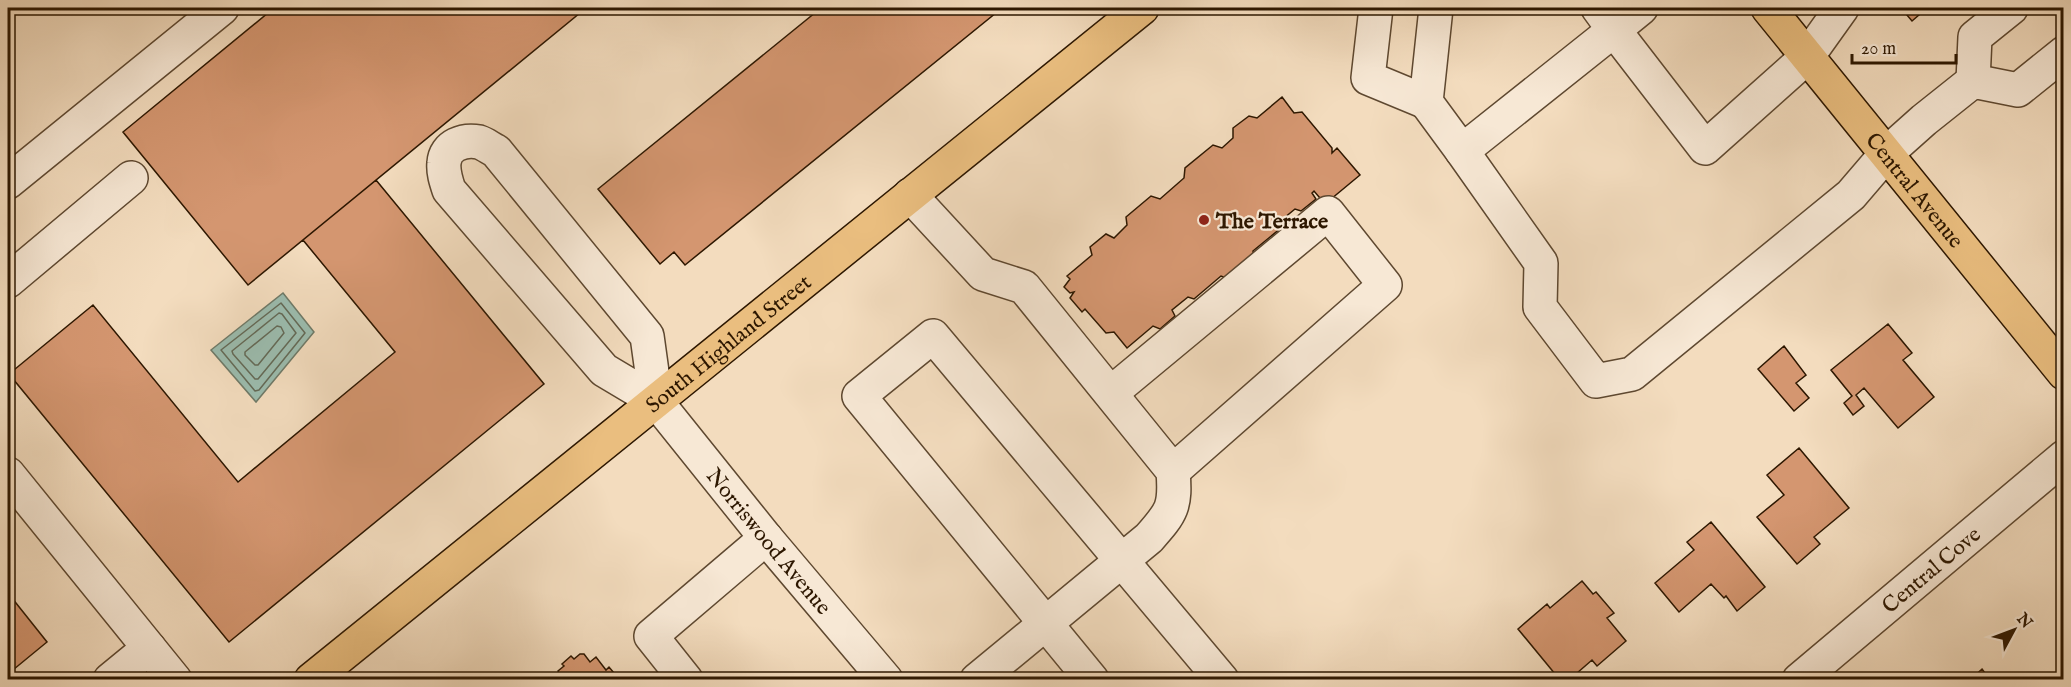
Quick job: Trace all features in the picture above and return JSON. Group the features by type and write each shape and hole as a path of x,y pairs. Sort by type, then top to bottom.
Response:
{"main road":[{"name":"South Highland Street","path":"311,680 1142,8"},
{"name":"Central Avenue","path":"1768,8 2064,373"}],"street":[{"path":"8,182 222,8"},
{"path":"1376,8 1368,78 1426,102 1541,263 1540,307 1596,381 1632,374 1851,195 1887,153 1973,81 1975,37 2011,8"},
{"path":"1426,102 1437,8"},
{"path":"1462,152 1606,19 1641,8"},
{"path":"1606,19 1705,148 1807,57 1842,8"},
{"path":"1973,81 2018,90 2064,53"},
{"path":"468,141 482,143 496,152 647,336 656,401 604,370 449,190 444,174 444,159 452,146 468,141"},
{"path":"8,281 131,178"},
{"path":"910,195 983,274 1024,287 1173,471 1175,496 1169,516 1149,538 977,680"},
{"path":"1111,393 1328,213 1384,285 1173,471"},
{"path":"1092,680 859,396 933,336 1222,680"},
{"name":"Norriswood Avenue","path":"656,401 766,538 886,680"},
{"name":"Central Cove","path":"1799,680 2064,457"},
{"path":"8,474 175,680"},
{"path":"686,680 651,636 766,538"},
{"path":"110,680 149,648"}],"water":[{"path":"283,293 314,332 256,402 211,350"}],"building":[{"path":"274,8 586,8 248,285 123,132"},
{"path":"821,8 1002,8 685,265 674,252 660,264 598,189"},
{"path":"1901,8 1927,8 1912,21"},
{"name":"The Terrace","path":"1282,97 1294,113 1302,112 1332,148 1332,153 1337,148 1360,175 1325,204 1314,191 1312,193 1316,199 1301,211 1295,209 1278,223 1281,228 1253,251 1254,258 1229,279 1221,276 1194,299 1188,297 1172,310 1175,316 1160,329 1153,326 1127,348 1114,332 1106,333 1085,309 1082,312 1070,298 1074,292 1070,293 1064,287 1070,279 1067,276 1092,255 1090,247 1106,234 1114,238 1127,225 1126,217 1151,196 1160,199 1184,178 1185,168 1213,145 1222,148 1233,138 1233,128 1249,116 1257,118"},
{"path":"376,180 544,384 229,642 9,374 93,305 238,482 395,352 303,240"},
{"path":"1888,324 1912,353 1903,360 1934,397 1898,428 1864,388 1856,395 1864,406 1853,415 1844,403 1852,396 1831,370"},
{"path":"1784,346 1806,375 1796,383 1809,398 1794,411 1758,369"},
{"path":"1799,448 1849,508 1814,537 1820,544 1797,564 1757,517 1784,495 1767,475"},
{"path":"1711,522 1765,587 1737,611 1726,596 1724,598 1711,584 1679,612 1655,583 1694,550 1687,542"},
{"path":"1582,581 1593,594 1596,592 1614,613 1607,618 1626,641 1597,666 1592,660 1569,680 1560,680 1518,629 1547,604 1550,608"},
{"path":"8,593 47,642 8,674"},
{"path":"584,654 590,662 596,657 606,670 609,667 614,673 611,676 614,680 561,680 558,671 564,666 562,664 571,656 574,659"},
{"path":"1982,669 1990,680 1970,680"}],"place":[{"name":"The Terrace","path":"1204,220"}]}
